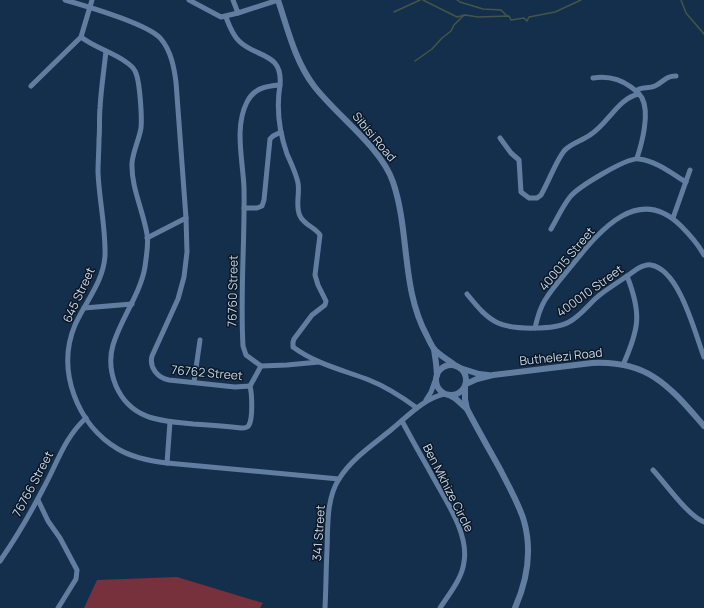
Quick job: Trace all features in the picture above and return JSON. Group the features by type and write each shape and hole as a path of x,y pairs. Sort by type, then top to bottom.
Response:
{"street":[{"name":"76762 Street","path":"66,0 154,32 162,39 169,52 176,82 187,252 184,276 178,299 151,360 152,368 162,378 169,380 235,387 250,386 252,397 249,424 247,427 241,428 170,422 150,418 131,407 123,398 113,379 111,364 113,345 143,277 148,238 138,201 132,168 134,152 141,128 139,89 134,70 126,62 81,37"},
{"path":"31,86 81,37 92,0"},
{"path":"189,0 221,17 226,17 278,0"},
{"path":"233,0 238,13"},
{"name":"Sibisi Road","path":"278,0 295,51 308,78 323,97 382,160 391,176 398,198 415,308 422,328 433,347 458,366"},
{"path":"226,17 238,40 249,48 275,62 278,66 280,73 278,109 280,132 298,183 298,207 300,217 320,235 315,275 326,301 325,305 312,315 294,339 293,345 304,354 320,362 386,388 417,408"},
{"name":"645 Street","path":"106,51 100,109 98,160 104,258 100,278 75,325 71,338 68,364 72,388 76,400 86,418 100,436 118,449 144,460 339,479"},
{"path":"500,138 511,153 519,160 521,192 529,198 537,198 541,195 560,157 568,147 592,134 625,100 638,92 641,88 653,87 664,79 676,76"},
{"path":"593,78 604,77 622,80 638,92 643,101 645,118 643,139 637,158"},
{"name":"76760 Street","path":"261,366 246,355 243,346 244,188 240,137 244,109 250,97 254,92 265,87 280,84"},
{"path":"244,208 257,208 262,206 264,200 270,139 280,132"},
{"path":"551,229 567,201 574,193 612,168 624,162 637,158 652,162 686,182"},
{"path":"673,218 690,170"},
{"name":"400015 Street","path":"535,328 545,300 551,291 585,249 611,224 628,213 642,209 656,210 673,218 690,235 704,255"},
{"path":"148,238 186,218"},
{"name":"400010 Street","path":"467,294 479,309 497,323 503,325 535,328 556,327 570,321 601,294 627,276 648,265 652,265 667,275 673,282 687,308 704,357"},
{"path":"623,365 633,341 637,320 636,301 627,276"},
{"path":"84,308 132,304"},
{"path":"194,382 200,340"},
{"name":"Sibisi Road","path":"433,347 436,363 436,377"},
{"path":"250,386 261,366 320,362"},
{"name":"Buthelezi Road","path":"447,395 458,394 466,385 477,379 493,375 602,363 623,365 637,368 665,384 704,426"},
{"path":"467,409 465,375 458,366 446,366 442,368 436,377 438,388 447,395 456,399 467,409 515,499 524,520 528,546 527,566 522,590 514,608"},
{"name":"Buthelezi Road","path":"458,366 479,374 493,375"},
{"name":"341 Street","path":"424,403 431,392 436,377"},
{"name":"341 Street","path":"325,608 328,519 332,497 339,479 353,462 417,408 433,398 447,395"},
{"name":"76766 Street","path":"0,561 38,500 68,439 75,428 86,418"},
{"name":"Ben Mkhize Circle","path":"402,421 456,520 463,539 465,553 462,570 458,580 440,608"},
{"path":"167,463 170,422"},
{"path":"653,470 695,518 704,522"},
{"path":"38,500 48,521 60,538 76,570 76,579 58,608"}],"shaded area":[{"path":"177,577 263,603 260,608 84,608 97,580"}],"waterway":[{"path":"394,12 420,0"},
{"path":"423,0 457,17 465,15 478,17 509,16 511,20 524,18 527,21 529,17 555,12 581,0"},
{"path":"457,0 483,9 501,10 507,16"},
{"path":"681,0 686,13 704,34"},
{"path":"415,61 432,49 451,31 454,25 464,15"}]}
